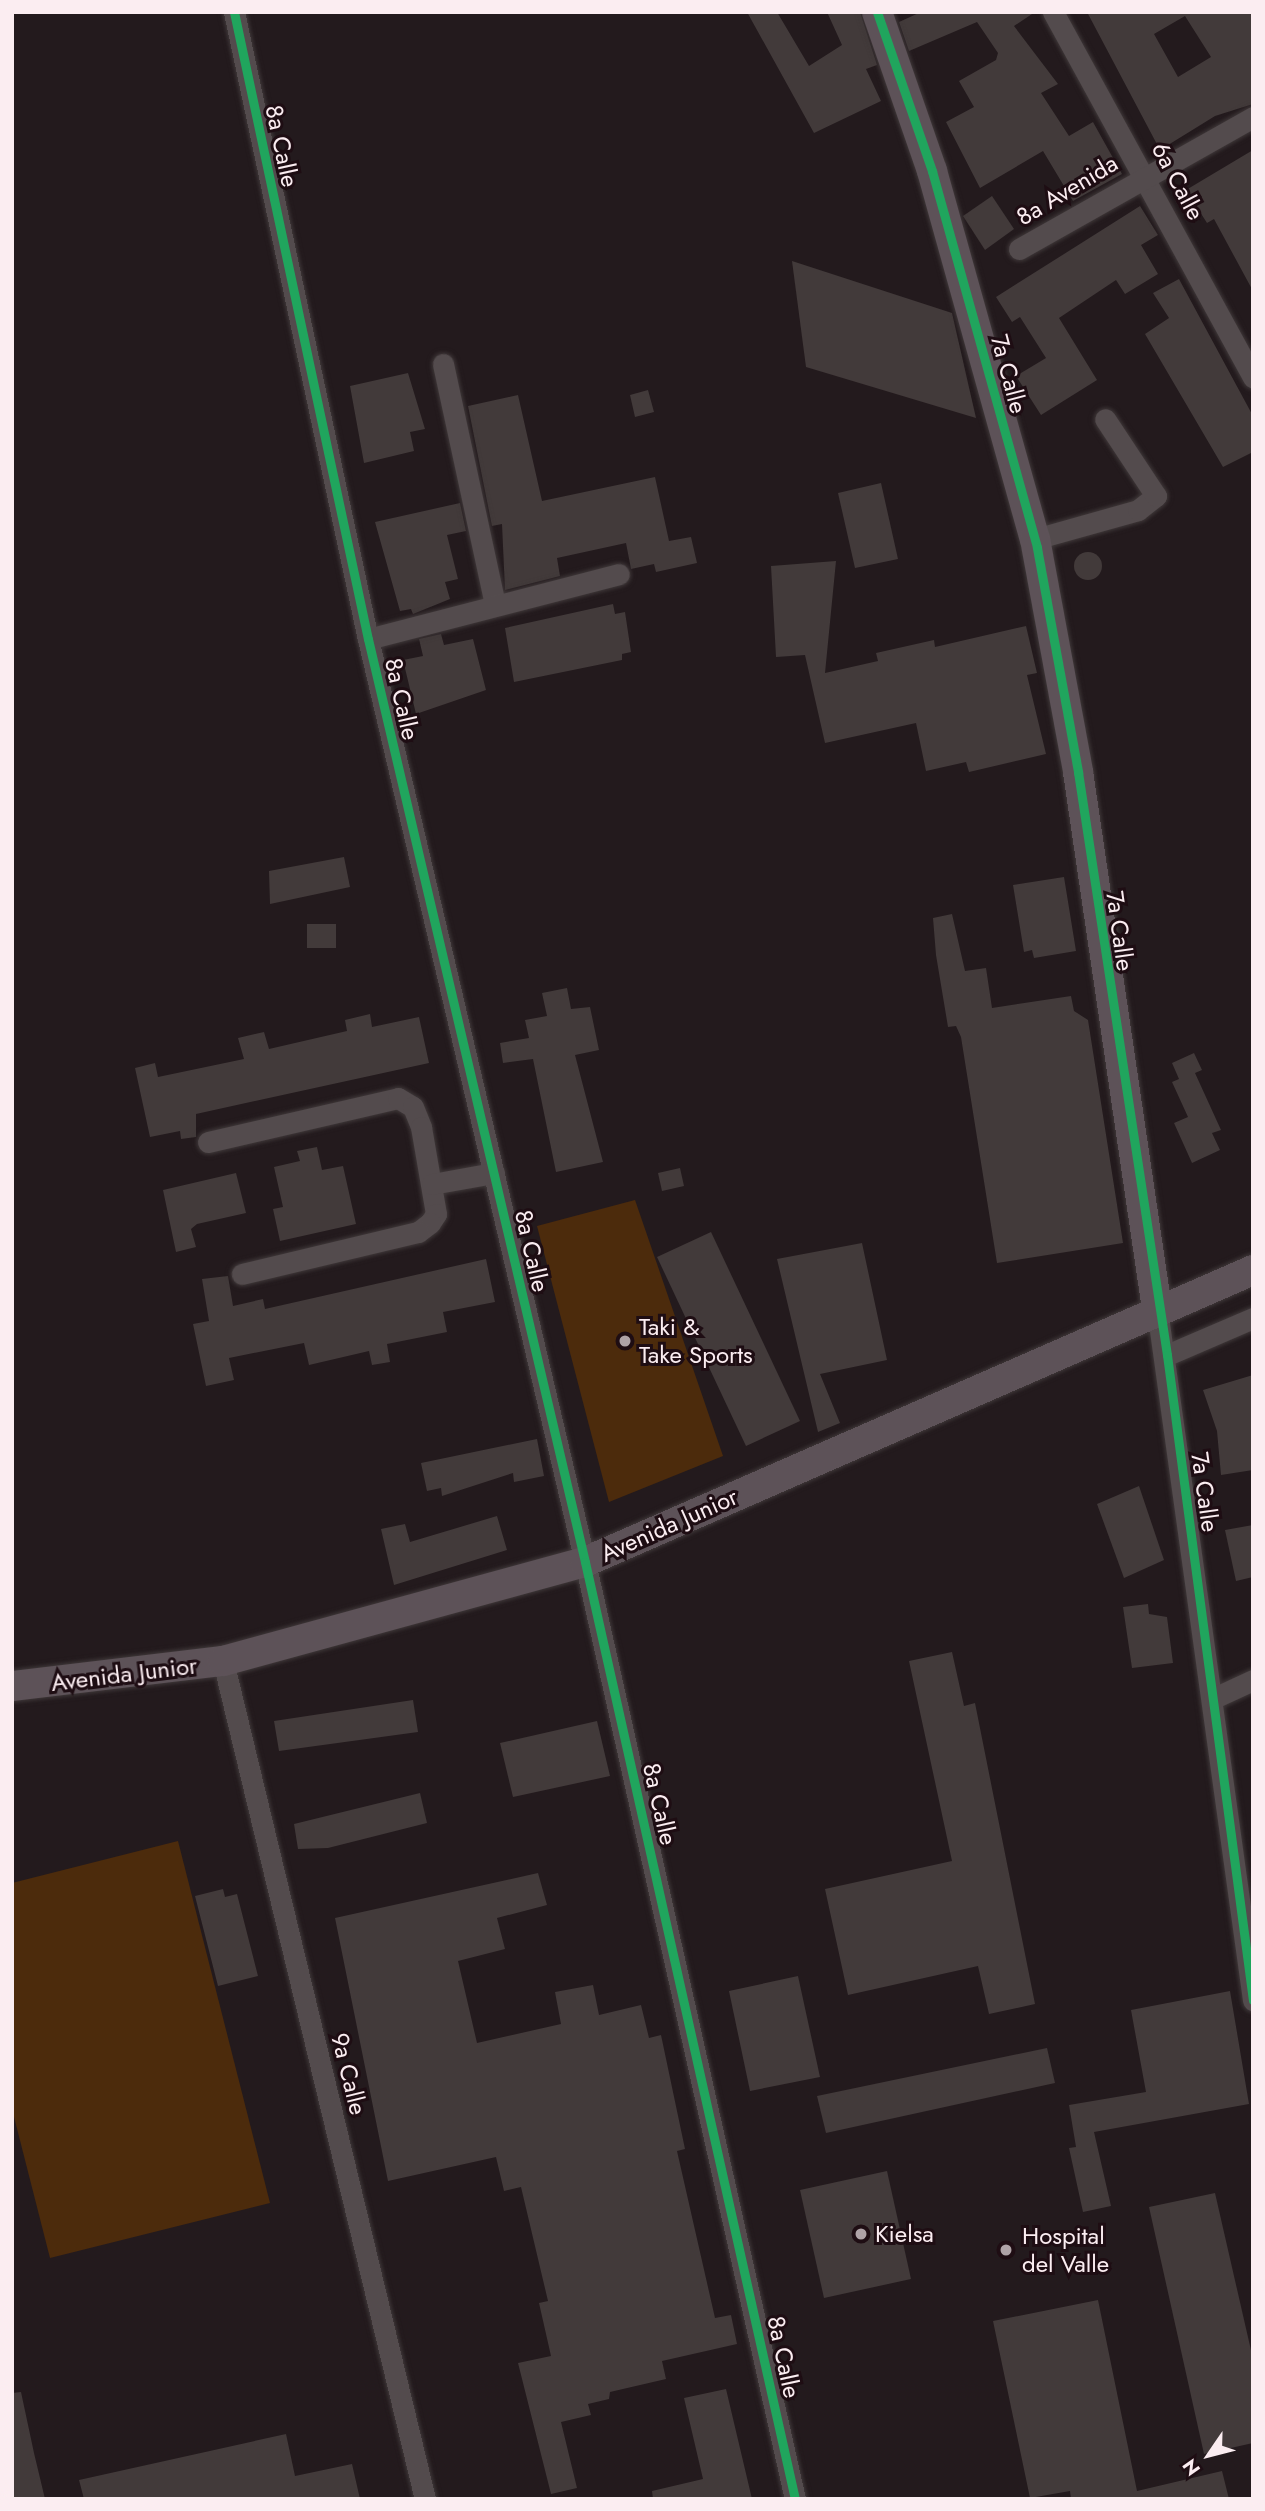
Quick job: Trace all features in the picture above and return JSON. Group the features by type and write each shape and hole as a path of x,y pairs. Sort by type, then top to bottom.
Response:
{"street":[{"name":"8a Calle","path":"234,12 368,639 586,1562 794,2499"},
{"name":"7a Calle","path":"877,12 932,171 1035,539 1078,772 1157,1309 1167,1355 1253,2000"},
{"name":"6a Calle","path":"1053,12 1146,174 1253,378"},
{"name":"8a Avenida","path":"1019,249 1146,174 1253,117"},
{"path":"443,364 495,604"},
{"path":"1035,539 1138,510 1156,496 1105,419"},
{"path":"368,639 619,574"},
{"path":"208,1142 398,1098 413,1107 432,1184 436,1214 418,1232 242,1274"},
{"path":"432,1184 494,1173"},
{"name":"Avenida Junior","path":"12,1686 223,1661 586,1562 1157,1309 1253,1270"},
{"path":"1167,1355 1253,1318"},
{"name":"9a Calle","path":"223,1661 425,2499"},
{"path":"1214,1698 1253,1680"}],"shaded area":[{"name":"Taki & Take Sports","path":"635,1200 723,1456 609,1502 537,1226"},
{"path":"178,1841 270,2203 50,2258 12,2109 12,1883"}],"building":[{"path":"747,12 777,12 809,66 842,45 827,12 860,12 877,65 866,69 881,101 814,133"},
{"path":"921,12 1035,12 1014,26 1058,84 1041,93 1069,136 1093,122 1122,174 1073,201 1043,151 980,188 946,122 974,107 959,81 996,60 998,53 977,22 909,51 899,22"},
{"path":"1087,12 1253,12 1253,104 1215,116 1160,150","holes":["1185,16 1211,57 1178,77 1154,34"]},
{"path":"1253,150 1253,291 1214,219 1207,223 1186,190"},
{"path":"992,196 1014,229 985,250 963,216"},
{"path":"1140,206 1158,235 1141,245 1158,274 1125,294 1116,280 1059,318 1097,380 1041,415 1016,376 1046,358 1020,317 1012,322 996,297"},
{"path":"792,261 952,313 976,418 806,367"},
{"path":"1179,279 1253,416 1253,452 1223,467 1145,334 1169,318 1153,293"},
{"path":"408,373 425,429 410,432 414,451 364,463 350,386"},
{"path":"648,390 654,412 635,417 630,395"},
{"path":"518,395 542,501 655,477 669,541 691,537 697,563 656,572 654,564 631,569 626,543 557,558 560,576 505,590 502,524 492,526 468,406"},
{"path":"881,483 898,559 855,568 838,493"},
{"path":"460,503 466,531 447,535 458,579 445,582 450,599 413,614 411,609 400,611 375,522"},
{"path":"1088,552 1098,556 1102,566 1098,576 1088,580 1078,576 1074,566 1078,556"},
{"path":"836,561 825,673 878,661 876,653 934,640 935,647 1026,626 1037,673 1027,675 1046,754 969,772 966,762 926,771 916,723 825,743 805,655 776,657 771,566"},
{"path":"613,604 615,614 625,612 631,652 622,654 622,660 514,682 505,628"},
{"path":"441,634 444,645 473,639 486,690 416,714 403,660 423,656 419,639"},
{"path":"344,857 350,887 270,904 269,871"},
{"path":"1064,877 1076,951 1034,958 1032,950 1024,952 1013,885"},
{"path":"952,914 965,971 986,968 992,1008 1071,996 1074,1011 1088,1020 1123,1243 997,1263 961,1037 956,1026 948,1027 936,955 933,918"},
{"path":"307,924 336,924 336,948 307,948"},
{"path":"567,988 571,1009 590,1007 599,1050 575,1055 603,1162 556,1172 533,1059 503,1063 500,1043 529,1038 525,1020 547,1016 542,993"},
{"path":"370,1014 372,1027 419,1017 429,1063 196,1114 196,1137 181,1139 180,1131 150,1137 135,1068 155,1063 158,1077 244,1059 238,1038 264,1032 269,1049 347,1031 345,1020"},
{"path":"1194,1053 1202,1070 1195,1073 1221,1130 1212,1133 1220,1150 1192,1163 1174,1123 1188,1117 1172,1082 1179,1079 1172,1063"},
{"path":"317,1147 322,1170 343,1166 356,1224 280,1241 273,1209 283,1207 274,1167 300,1161 297,1151"},
{"path":"680,1168 684,1186 662,1191 658,1173"},
{"path":"236,1173 246,1213 197,1224 191,1229 196,1247 176,1252 163,1190"},
{"path":"711,1232 800,1421 746,1446 657,1257"},
{"path":"862,1243 887,1360 820,1374 840,1423 818,1432 777,1259"},
{"path":"486,1259 495,1302 443,1312 447,1332 387,1344 390,1362 372,1365 369,1351 309,1365 304,1343 229,1358 234,1380 206,1386 193,1324 209,1321 202,1279 228,1276 233,1306 263,1299 265,1309"},
{"path":"1253,1375 1253,1470 1221,1475 1217,1431 1203,1390"},
{"path":"537,1439 544,1476 514,1482 513,1473 442,1496 441,1488 427,1491 421,1463"},
{"path":"1139,1486 1164,1560 1124,1578 1097,1504"},
{"path":"497,1516 507,1550 394,1585 381,1529 405,1524 410,1542"},
{"path":"1253,1525 1253,1577 1236,1581 1225,1530"},
{"path":"1148,1604 1149,1614 1167,1617 1173,1663 1132,1668 1123,1607"},
{"path":"952,1652 964,1706 975,1703 1035,2004 989,2014 978,1966 848,1995 825,1889 952,1861 909,1661"},
{"path":"413,1700 418,1732 279,1751 274,1721"},
{"path":"597,1721 610,1776 513,1797 500,1743"},
{"path":"420,1793 427,1823 328,1848 298,1849 294,1824"},
{"path":"538,1873 547,1905 497,1918 505,1949 458,1961 477,2043 561,2024 555,1992 593,1985 599,2015 641,2005 649,2038 661,2035 685,2149 677,2151 715,2318 731,2315 737,2344 662,2361 666,2379 610,2392 609,2399 588,2404 591,2415 561,2422 577,2488 551,2494 518,2363 551,2356 539,2303 548,2301 521,2187 504,2191 496,2157 388,2181 335,1918"},
{"path":"223,1889 225,1897 237,1894 258,1976 218,1986 195,1896"},
{"path":"798,1976 820,2077 750,2091 729,1991"},
{"path":"1230,1991 1249,2104 1094,2132 1111,2206 1083,2212 1069,2148 1076,2147 1069,2105 1146,2092 1131,2010"},
{"path":"1047,2048 1055,2083 826,2133 817,2096"},
{"path":"887,2171 911,2279 824,2298 800,2190"},
{"path":"1215,2193 1253,2359 1253,2443 1204,2454 1149,2207"},
{"path":"1098,2300 1137,2491 1222,2471 1229,2499 1071,2499 1070,2491 1030,2498 993,2321"},
{"path":"726,2389 752,2499 653,2499 652,2491 703,2479 684,2398"},
{"path":"21,2392 45,2499 12,2499 12,2393"},
{"path":"286,2434 295,2476 352,2464 360,2499 84,2499 79,2480"}],"cycle path":[{"path":"234,12 368,639 585,1562 795,2499"},
{"path":"877,12 932,171 1037,548 1078,772 1167,1355 1253,2000"}],"place":[{"name":"Taki & Take Sports","path":"625,1341"},
{"name":"Kielsa","path":"861,2234"},
{"name":"Hospital del Valle","path":"1006,2250"}]}
